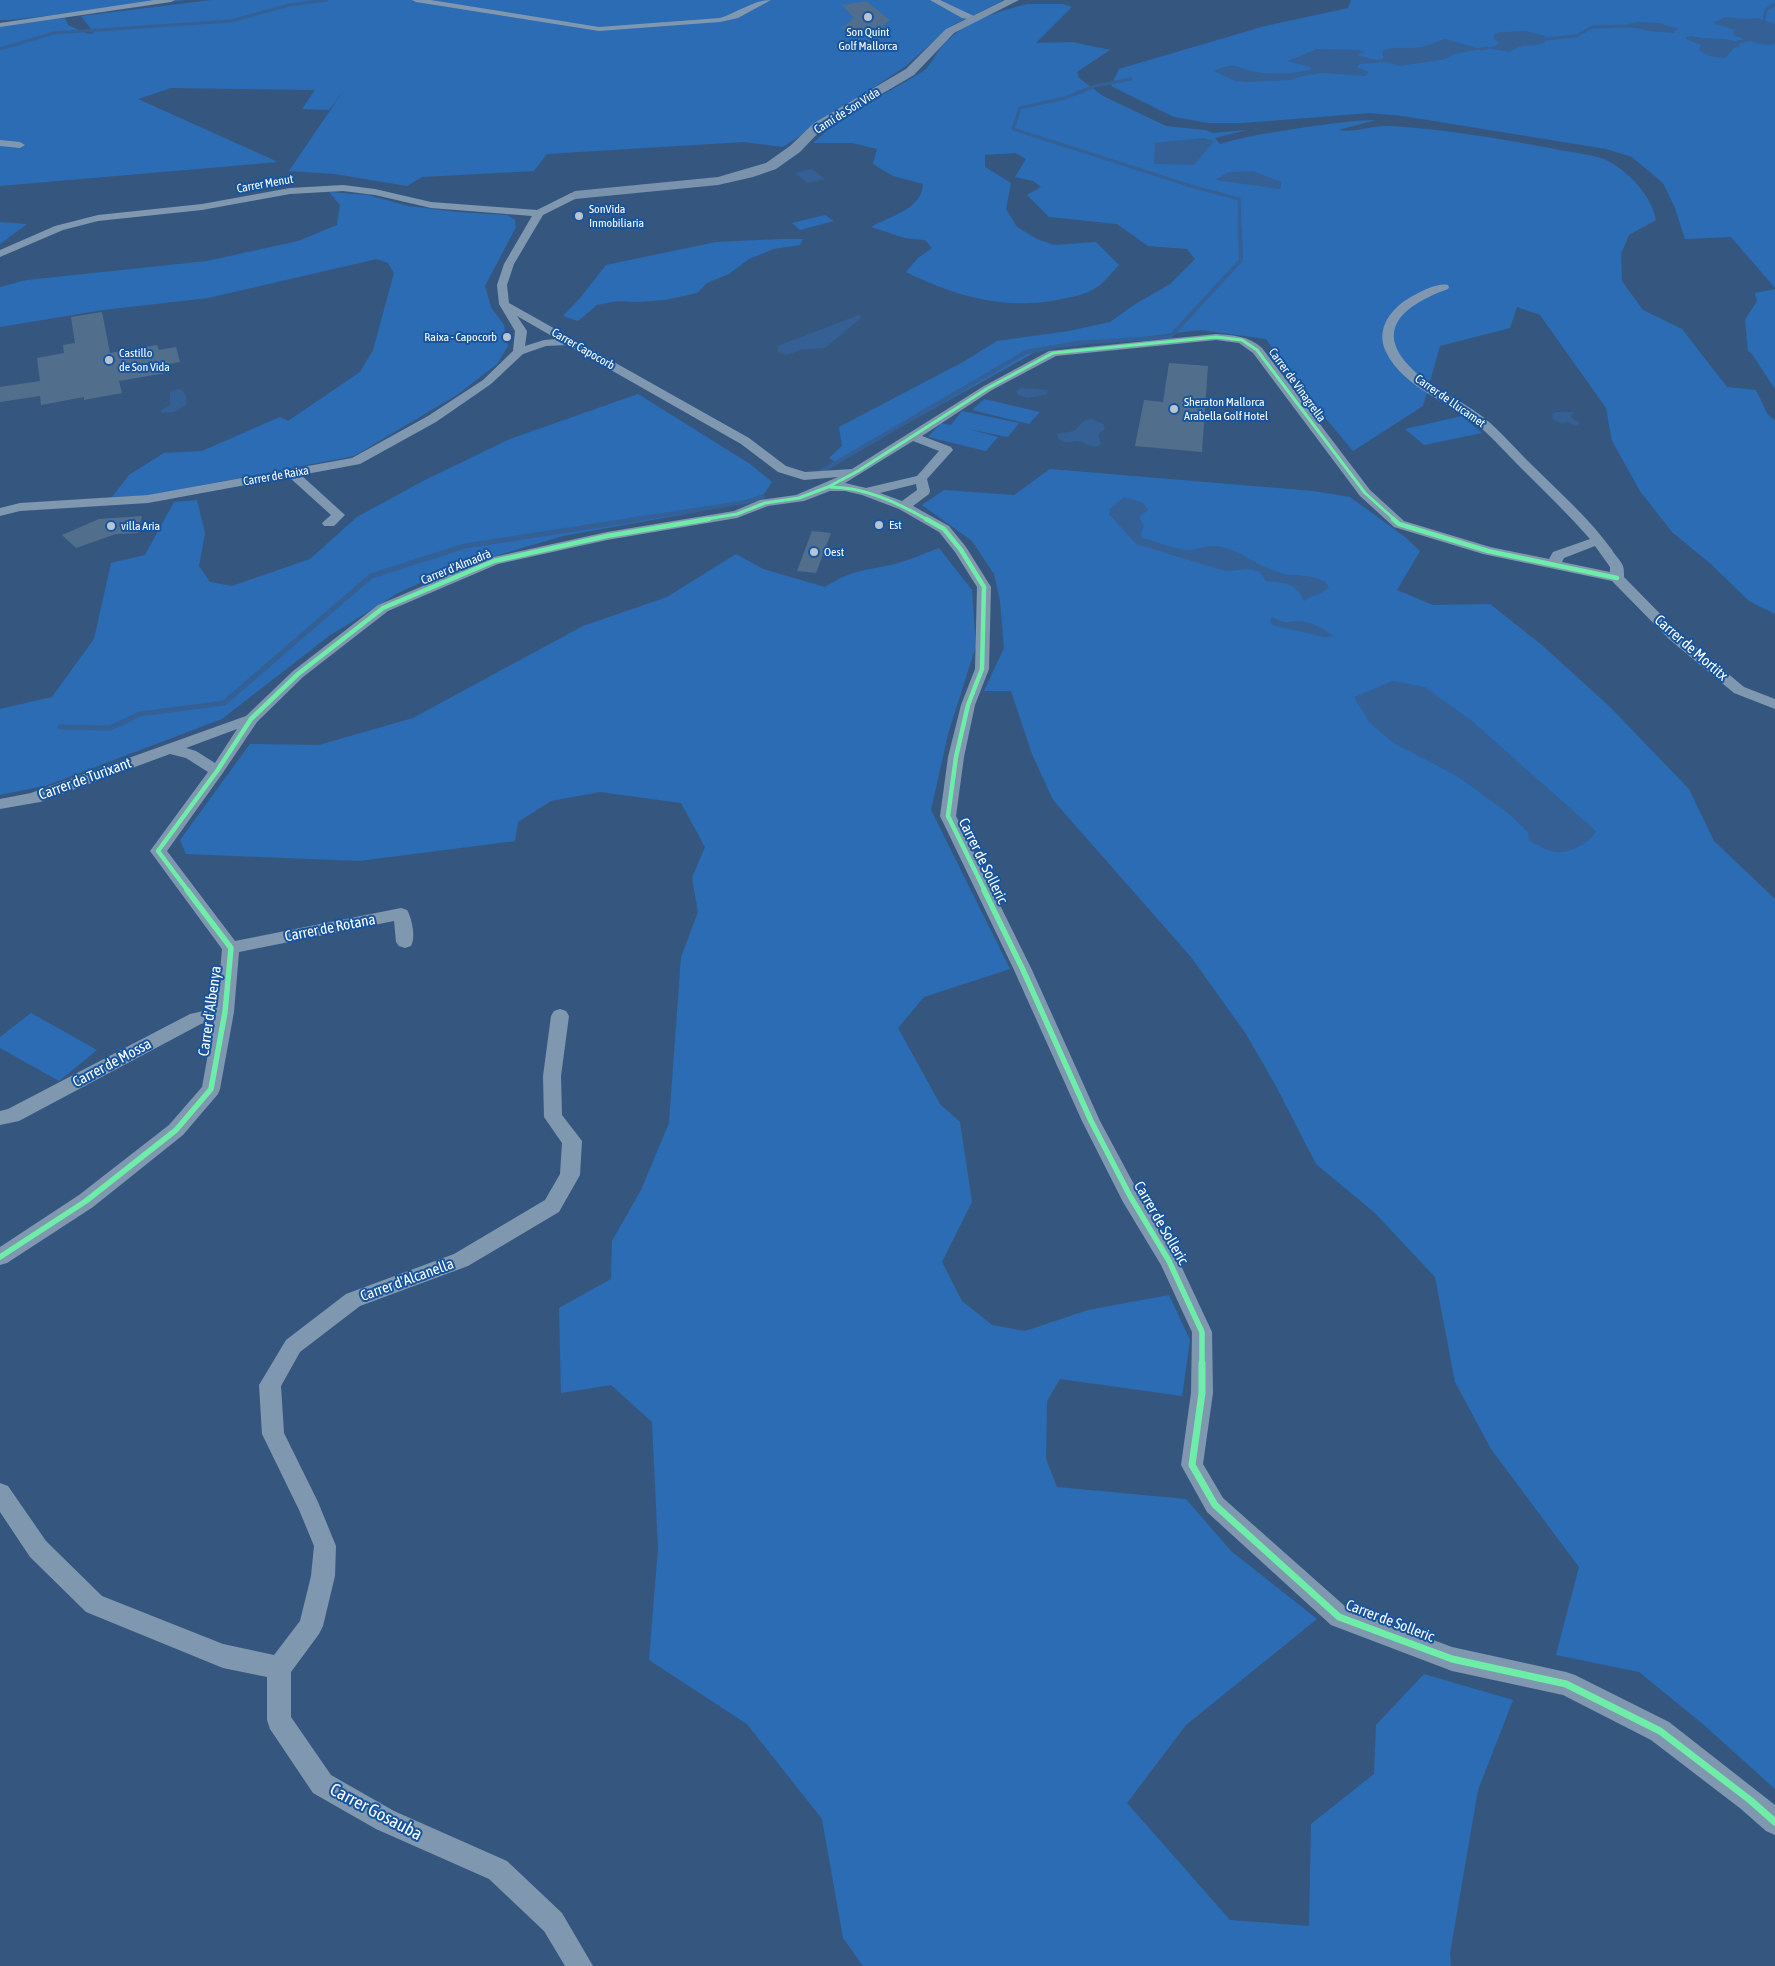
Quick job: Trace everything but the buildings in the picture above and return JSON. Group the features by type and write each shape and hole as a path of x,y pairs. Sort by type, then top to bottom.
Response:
{"street":[{"path":"0,25 171,0"},
{"path":"416,0 598,29 720,20 735,16 767,0"},
{"path":"934,0 965,16 974,18"},
{"name":"Camí de Son Vida","path":"575,195 718,181 771,166 795,149 818,126 910,72 950,30 1009,1"},
{"path":"0,144 20,145"},
{"name":"Carrer Menut","path":"0,254 58,228 98,218 202,207 290,191 343,188 375,192 431,205 539,213"},
{"path":"499,211 530,205 556,197 575,195"},
{"path":"519,352 520,331 504,304 502,285 510,264 539,213 575,195"},
{"name":"Carrer de Llucamet","path":"1444,287 1425,294 1399,310 1392,318 1388,328 1388,340 1392,352 1409,372 1427,387 1472,415 1578,517 1598,540 1617,567 1617,578"},
{"name":"Carrer Capocorb","path":"504,304 745,441 783,478"},
{"name":"Carrer de Vinagrella","path":"765,503 800,498 828,487 858,471 988,388 1053,353 1216,337 1240,339 1257,347 1268,366 1365,494 1399,524 1488,551 1617,578"},
{"name":"Carrer de Raixa","path":"0,512 20,507 148,499 356,461 440,414 486,382 519,352 544,343 569,341"},
{"path":"866,492 921,479 948,450 912,436"},
{"path":"765,503 783,478 858,471"},
{"path":"293,474 339,515 329,523"},
{"path":"904,506 924,491 921,479"},
{"name":"Carrer de Solleric","path":"828,487 845,487 866,492 904,506 944,530 961,550 984,587 982,669 968,705 956,757 948,816 1023,970 1091,1121 1130,1196 1169,1261 1202,1332 1202,1393 1192,1465 1215,1504 1339,1617 1452,1659 1566,1684 1660,1731 1750,1800 1775,1822"},
{"name":"Carrer d'Almadrà","path":"251,719 298,674 382,608 494,561 607,536 737,514 765,503"},
{"path":"1554,564 1558,555 1598,540"},
{"name":"Carrer de Mortitx","path":"1617,578 1674,636 1739,690 1775,704"},
{"name":"Carrer de Turixant","path":"0,804 34,798 251,719"},
{"name":"Carrer d'Albenya","path":"0,1257 86,1202 176,1130 211,1089 225,1012 231,948 158,851 217,771 251,719"},
{"path":"168,749 191,754 217,771"},
{"name":"Carrer de Rotana","path":"231,948 400,914 405,942"},
{"name":"Carrer de Mossa","path":"0,1118 12,1116 196,1019 225,1012"},
{"name":"Carrer d'Alcanella","path":"279,1668 312,1626 323,1576 325,1546 310,1509 272,1434 270,1385 292,1346 354,1300 461,1260 552,1206 570,1175 572,1141 552,1117 552,1076 560,1016"},
{"path":"0,1493 38,1548 94,1604 223,1656 279,1668"},
{"name":"Carrer Gosauba","path":"279,1668 279,1720 322,1784 385,1820 498,1870 554,1922 580,1966"}],"shaded area":[{"path":"0,0 186,0 0,20"},
{"path":"211,0 1002,1 949,27 906,66 783,147 744,142 547,154 534,171 422,177 407,186 335,174 289,171 344,90 329,110 302,109 315,90 171,88 138,99 278,162 0,186 0,23 65,18 68,25 88,34 94,33 81,16"},
{"path":"1351,0 1775,0 1775,288 1731,237 1685,239 1675,208 1663,183 1632,157 1606,149 1403,116 1370,113 1243,123 1209,123 1174,117 1111,86 1119,69 1265,26 1348,8"},
{"path":"1027,4 1063,4 1072,7 1036,43 1072,42 1110,50 1077,72 1079,78 1103,96 1166,126 1205,130 1213,133 1247,130 1215,138 1220,144 1252,136 1307,127 1350,121 1376,120 1338,130 1390,126 1432,129 1473,135 1598,157 1610,162 1626,173 1645,195 1656,220 1629,235 1621,254 1622,281 1643,310 1682,329 1727,387 1756,390 1768,415 1775,420 1775,614 1749,601 1711,564 1672,532 1640,491 1612,441 1606,408 1540,315 1517,307 1510,328 1440,346 1423,406 1353,451 1291,377 1266,339 1200,330 1039,350 836,463 829,458 842,446 839,427 963,362 997,341 1069,331 1110,322 1134,305 1170,284 1195,259 1187,249 1148,246 1117,224 1049,217 1027,195 1041,187 1033,181 1015,177 1026,159 1015,153 985,155 985,167 1011,183 1006,209 1017,227 1037,239 1054,245 1096,242 1119,265 1093,290 1057,300 1037,303 998,302 961,294 924,281 906,272 918,258 932,248 925,240 905,238 871,227 911,206 921,193 923,184 893,176 873,164 877,149 852,143 813,143 852,113 922,72 943,45 961,30 982,18"},
{"path":"1725,17 1757,18 1775,24 1775,44 1760,44 1735,36 1733,34 1734,30 1713,23"},
{"path":"1638,22 1659,23 1679,29 1674,31 1674,33 1646,31 1627,27 1627,24"},
{"path":"1526,31 1545,36 1545,42 1520,47 1510,52 1487,48 1495,46 1499,42 1494,39 1494,35 1499,32"},
{"path":"1686,37 1733,40 1738,42 1740,46 1734,48 1725,58 1711,56 1699,50 1701,45 1686,39"},
{"path":"1445,39 1481,49 1454,54 1446,59 1400,66 1386,62 1360,64 1357,67 1369,72 1365,76 1323,73 1302,76 1291,80 1248,82 1236,81 1214,71 1227,66 1236,66 1269,74 1299,72 1311,69 1310,67 1288,61 1317,49 1359,50 1365,52 1357,55 1375,60 1383,59 1383,50 1427,46"},
{"path":"1204,138 1214,141 1194,165 1154,164 1155,143"},
{"path":"812,169 825,179 808,183 795,173"},
{"path":"1253,171 1281,182 1281,189 1215,180 1229,172"},
{"path":"329,192 368,195 408,206 457,212 507,215 515,220 516,227 485,286 491,307 504,325 508,346 497,364 457,395 354,456 151,495 112,497 129,475 164,453 202,451 280,417 288,421 360,372 373,350 394,273 388,263 377,259 208,298 103,310 0,327 0,287 27,280 207,261 298,241 337,225 340,205"},
{"path":"825,215 834,221 800,230 792,223"},
{"path":"0,222 27,224 0,244"},
{"path":"803,239 800,245 774,249 749,259 729,274 707,283 697,293 665,300 618,301 597,305 578,321 563,316 581,297 606,265 716,242"},
{"path":"1775,289 1775,389 1752,354 1748,351 1745,320 1757,301 1755,293"},
{"path":"859,315 861,318 825,348 800,350 787,355 778,352 778,346"},
{"path":"1022,388 1048,390 1047,394 1028,398 1018,395 1016,391"},
{"path":"179,389 186,396 185,406 174,412 161,413 161,410 170,405 170,392"},
{"path":"638,394 750,464 772,482 764,494 730,506 563,536 451,569 398,593 329,636 222,719 48,785 0,795 0,709 52,697 94,639 111,563 145,555 174,502 197,500 205,533 199,566 210,582 232,586 310,559 357,517 425,480 510,439"},
{"path":"984,399 1040,412 1029,424 972,410"},
{"path":"962,411 1019,423 1008,437 968,429 998,437 986,451 928,437 941,423 951,425"},
{"path":"1556,412 1572,412 1574,414 1571,415 1571,418 1580,423 1575,426 1568,422 1562,424 1553,419 1552,414"},
{"path":"1462,416 1482,433 1424,445 1405,429"},
{"path":"1091,419 1103,424 1105,429 1098,434 1101,444 1098,446 1094,447 1078,441 1066,442 1059,439 1057,434 1074,431 1085,420"},
{"path":"1050,469 1313,491 1350,497 1405,537 1420,551 1397,590 1433,605 1490,604 1543,646 1610,707 1689,789 1714,841 1775,899 1775,1789 1704,1725 1639,1672 1556,1655 1579,1567 1491,1449 1455,1382 1435,1277 1375,1213 1316,1164 1276,1086 1246,1034 1191,957 1053,800 1032,754 1011,691 984,691 1004,648 1000,601 994,574 972,541 922,505 944,490 1014,495"},
{"path":"1124,497 1143,503 1148,510 1139,517 1144,526 1141,532 1142,538 1185,550 1211,546 1223,547 1241,554 1266,568 1285,574 1321,580 1326,582 1329,588 1304,601 1293,587 1284,583 1266,581 1260,572 1250,569 1225,571 1136,544 1109,514 1110,509"},
{"path":"939,548 972,590 976,646 948,734 931,810 1010,969 924,997 898,1028 940,1104 960,1122 972,1202 942,1262 962,1301 992,1325 1025,1331 1088,1310 1169,1295 1190,1340 1182,1396 1060,1379 1047,1401 1046,1459 1057,1487 1186,1499 1231,1551 1317,1619 1186,1725 1127,1803 1230,1920 1309,1926 1311,1824 1374,1774 1376,1725 1424,1674 1513,1700 1478,1790 1450,1953 1451,1966 863,1966 843,1938 822,1819 747,1724 649,1660 658,1548 652,1422 611,1385 561,1393 559,1308 611,1279 612,1241 641,1190 669,1123 681,957 698,912 692,878 705,847 681,803 600,792 551,801 518,822 515,841 359,861 186,854 180,840 250,744 319,745 413,718 583,626 667,597 736,554 763,569 825,587 859,571 895,564"},
{"path":"1272,617 1287,622 1302,621 1310,623 1325,630 1334,637 1324,637 1276,626 1270,623"},
{"path":"1393,681 1425,687 1472,721 1596,831 1593,835 1579,847 1573,849 1555,852 1545,849 1529,841 1528,832 1509,814 1457,776 1392,742 1369,722 1354,697"},
{"path":"31,1013 97,1050 59,1081 0,1048 0,1037"}],"waterway":[{"path":"0,49 54,33 231,21 289,5 327,0"},
{"path":"1764,19 1766,10 1775,4"},
{"path":"1545,39 1576,36 1592,27 1628,26"},
{"path":"1738,42 1748,40"},
{"path":"1481,49 1487,48"},
{"path":"1131,79 1095,86 1065,98 1020,108 1013,129 1191,186 1239,199 1240,229"},
{"path":"822,471 1026,352 1076,343 1170,337 1241,260 1240,228"},
{"path":"631,520 746,502 763,497"},
{"path":"60,727 110,728 140,714 224,703 371,576 465,546 639,519"}],"cycle path":[{"path":"0,1257 86,1201 176,1130 211,1089 225,1012 231,948 158,851 217,771 251,719 298,674 383,608 494,561 607,536 737,514 765,503 799,498 828,487 858,471 988,388 1053,353 1216,337 1242,340 1248,342 1257,350 1365,493 1399,524 1488,551 1617,578"},
{"path":"830,487 845,487 866,492 904,506 944,529 961,550 984,587 982,669 968,705 956,757 948,816 1023,970 1091,1121 1130,1196 1169,1261 1202,1332 1202,1393 1192,1465 1215,1505 1339,1617 1452,1659 1566,1684 1660,1731 1750,1800 1775,1822"}],"place":[{"name":"Son Quint Golf Mallorca","path":"868,17"},
{"name":"SonVida Inmobiliaria","path":"579,216"},
{"name":"Raixa - Capocorb","path":"507,337"},
{"name":"Castillo de Son Vida","path":"109,360"},
{"name":"Sheraton Mallorca Arabella Golf Hotel","path":"1174,409"},
{"name":"Est","path":"879,525"},
{"name":"villa Aria","path":"111,526"},
{"name":"Oest","path":"814,552"}]}
